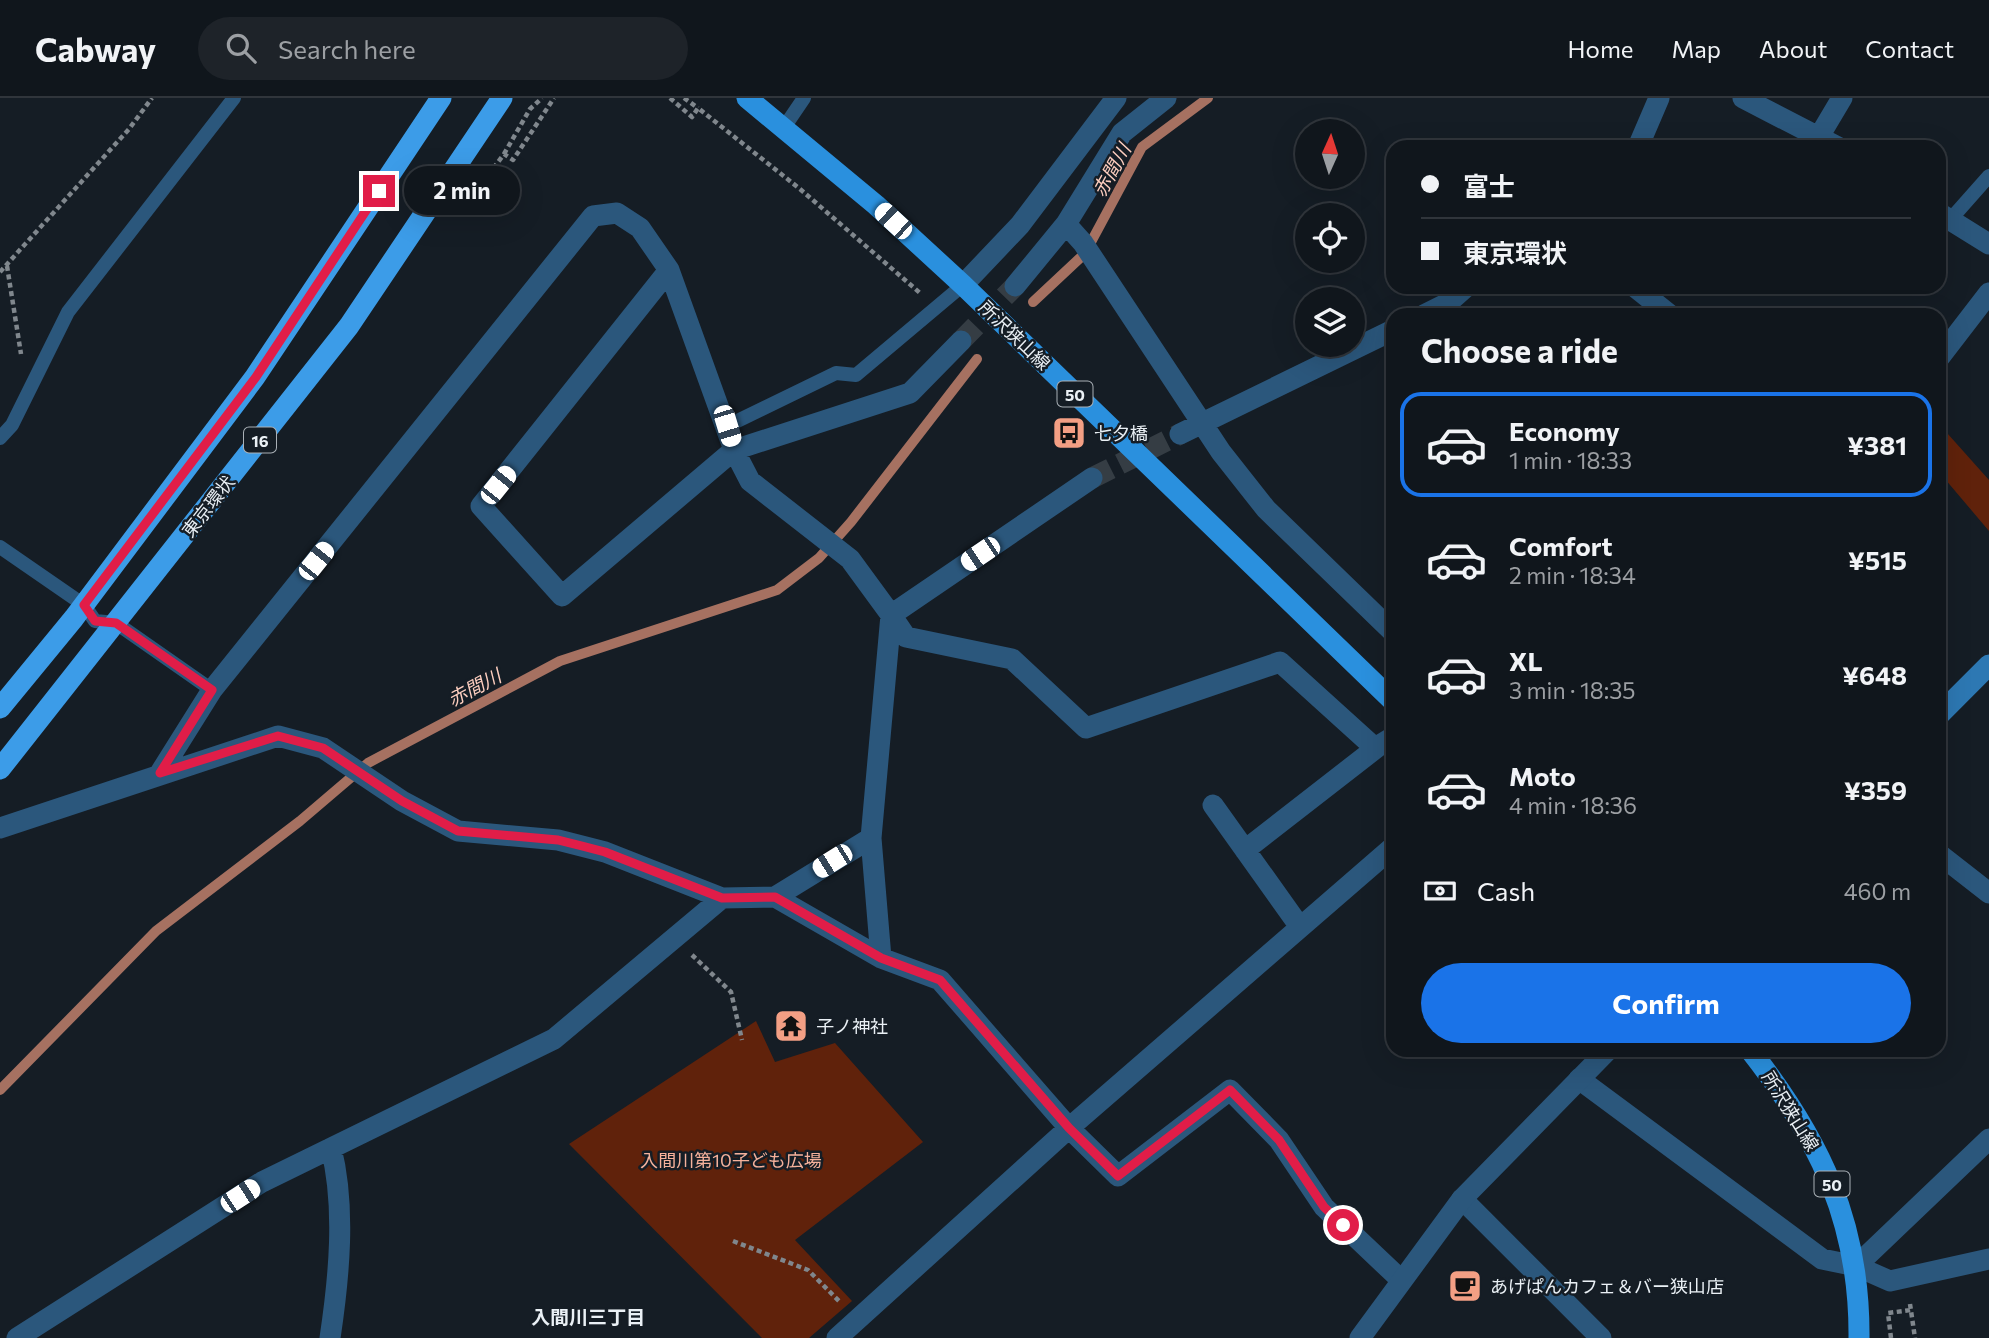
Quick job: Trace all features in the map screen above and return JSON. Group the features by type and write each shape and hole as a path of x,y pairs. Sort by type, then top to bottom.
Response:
{"highway":[{"name":"16","path":"0,708 84,605 256,377 442,98"},
{"name":"東京環状","path":"0,769 349,326 502,98"}],"main road":[{"name":"所沢狭山線","path":"747,98 785,126 963,285 1386,694"},
{"path":"1946,708 1989,665"},
{"name":"所沢狭山線","path":"1754,1057 1801,1121 1828,1172 1846,1218 1856,1266 1859,1338"}],"street":[{"path":"963,285 1020,225 1116,98"},
{"path":"1015,286 1066,224 1122,133 1166,98"},
{"path":"1641,140 1659,98"},
{"path":"1743,98 1828,140"},
{"path":"1820,135 1842,98"},
{"path":"160,773 212,690 593,216 617,213 640,228 669,270 734,450 750,481 850,559 906,637 1012,659 1086,728 1280,662 1375,748 1386,742"},
{"path":"1946,218 1989,244"},
{"path":"1066,224 1083,243 1221,452 1266,509 1386,625"},
{"path":"669,270 481,506 562,596 734,450 910,393 961,341"},
{"path":"1946,349 1989,293"},
{"path":"1438,308 1458,294"},
{"path":"1644,294 1661,308"},
{"path":"1181,434 1386,333"},
{"path":"891,615 1092,478"},
{"path":"881,958 871,838 891,615"},
{"path":"0,828 278,736 323,748 402,801 458,831 558,840 582,846 605,852 722,898 775,897 871,838"},
{"path":"1245,850 1386,742"},
{"path":"1213,805 1300,927"},
{"path":"837,1338 1069,1128 1386,853"},
{"path":"1946,859 1989,893"},
{"path":"775,897 881,958 940,980 1069,1128 1118,1176 1230,1090 1279,1140 1324,1207 1401,1280"},
{"path":"17,1338 262,1182 554,1039 722,898"},
{"path":"1360,1338 1462,1199 1601,1057"},
{"path":"1579,1079 1822,1259 1856,1266 1890,1281 1989,1259"},
{"path":"1856,1266 1989,1139"},
{"path":"330,1338 335,1304 338,1229 335,1167 331,1148"},
{"path":"1462,1199 1601,1338"}],"lane":[{"path":"0,438 12,425 68,312 234,98"},
{"path":"785,126 804,98"},
{"path":"1946,215 1989,176"},
{"path":"727,426 836,373 856,375 963,285"},
{"path":"0,547 84,605 95,621 116,623 212,690"}],"path":[{"path":"0,272 129,130 152,98"},
{"path":"504,154 530,109 542,98"},
{"path":"670,98 692,117 698,108"},
{"path":"684,98 800,189 936,308"},
{"path":"6,265 28,391"},
{"path":"673,937 731,992 741,1040"},
{"path":"733,1241 808,1269 859,1320"},
{"path":"1905,1278 1915,1338"},
{"path":"1891,1338 1888,1313 1911,1310"}],"green space":[{"path":"1946,432 1989,480 1989,531 1946,480"},
{"name":"入間川第10子ども広場","path":"756,1021 775,1062 835,1043 923,1142 795,1240 852,1301 809,1338 762,1338 569,1144"}],"waterway":[{"name":"赤間川","path":"1090,244 1142,147 1208,98"},
{"name":"赤間川","path":"1033,302 1080,258"},
{"name":"赤間川","path":"0,1090 156,931 300,821 368,763 560,661 777,590 819,558 851,522 977,359"}],"tunnel":[{"path":"961,341 1015,286"},
{"path":"1092,478 1180,434"}],"place":[{"name":"七夕橋","path":"1069,433"},
{"name":"子ノ神社","path":"791,1026"},
{"name":"あげぱんカフェ＆バー狭山店","path":"1465,1286"}],"district":[{"name":"入間川三丁目","path":"588,1316"}],"route":[{"path":"379,191 256,377 84,605 95,621 116,623 212,690 160,773 278,736 323,748 402,801 458,831 558,840 582,846 605,852 722,898 775,897 881,958 940,980 1069,1128 1118,1176 1230,1090 1279,1140 1324,1207 1343,1225"}]}
